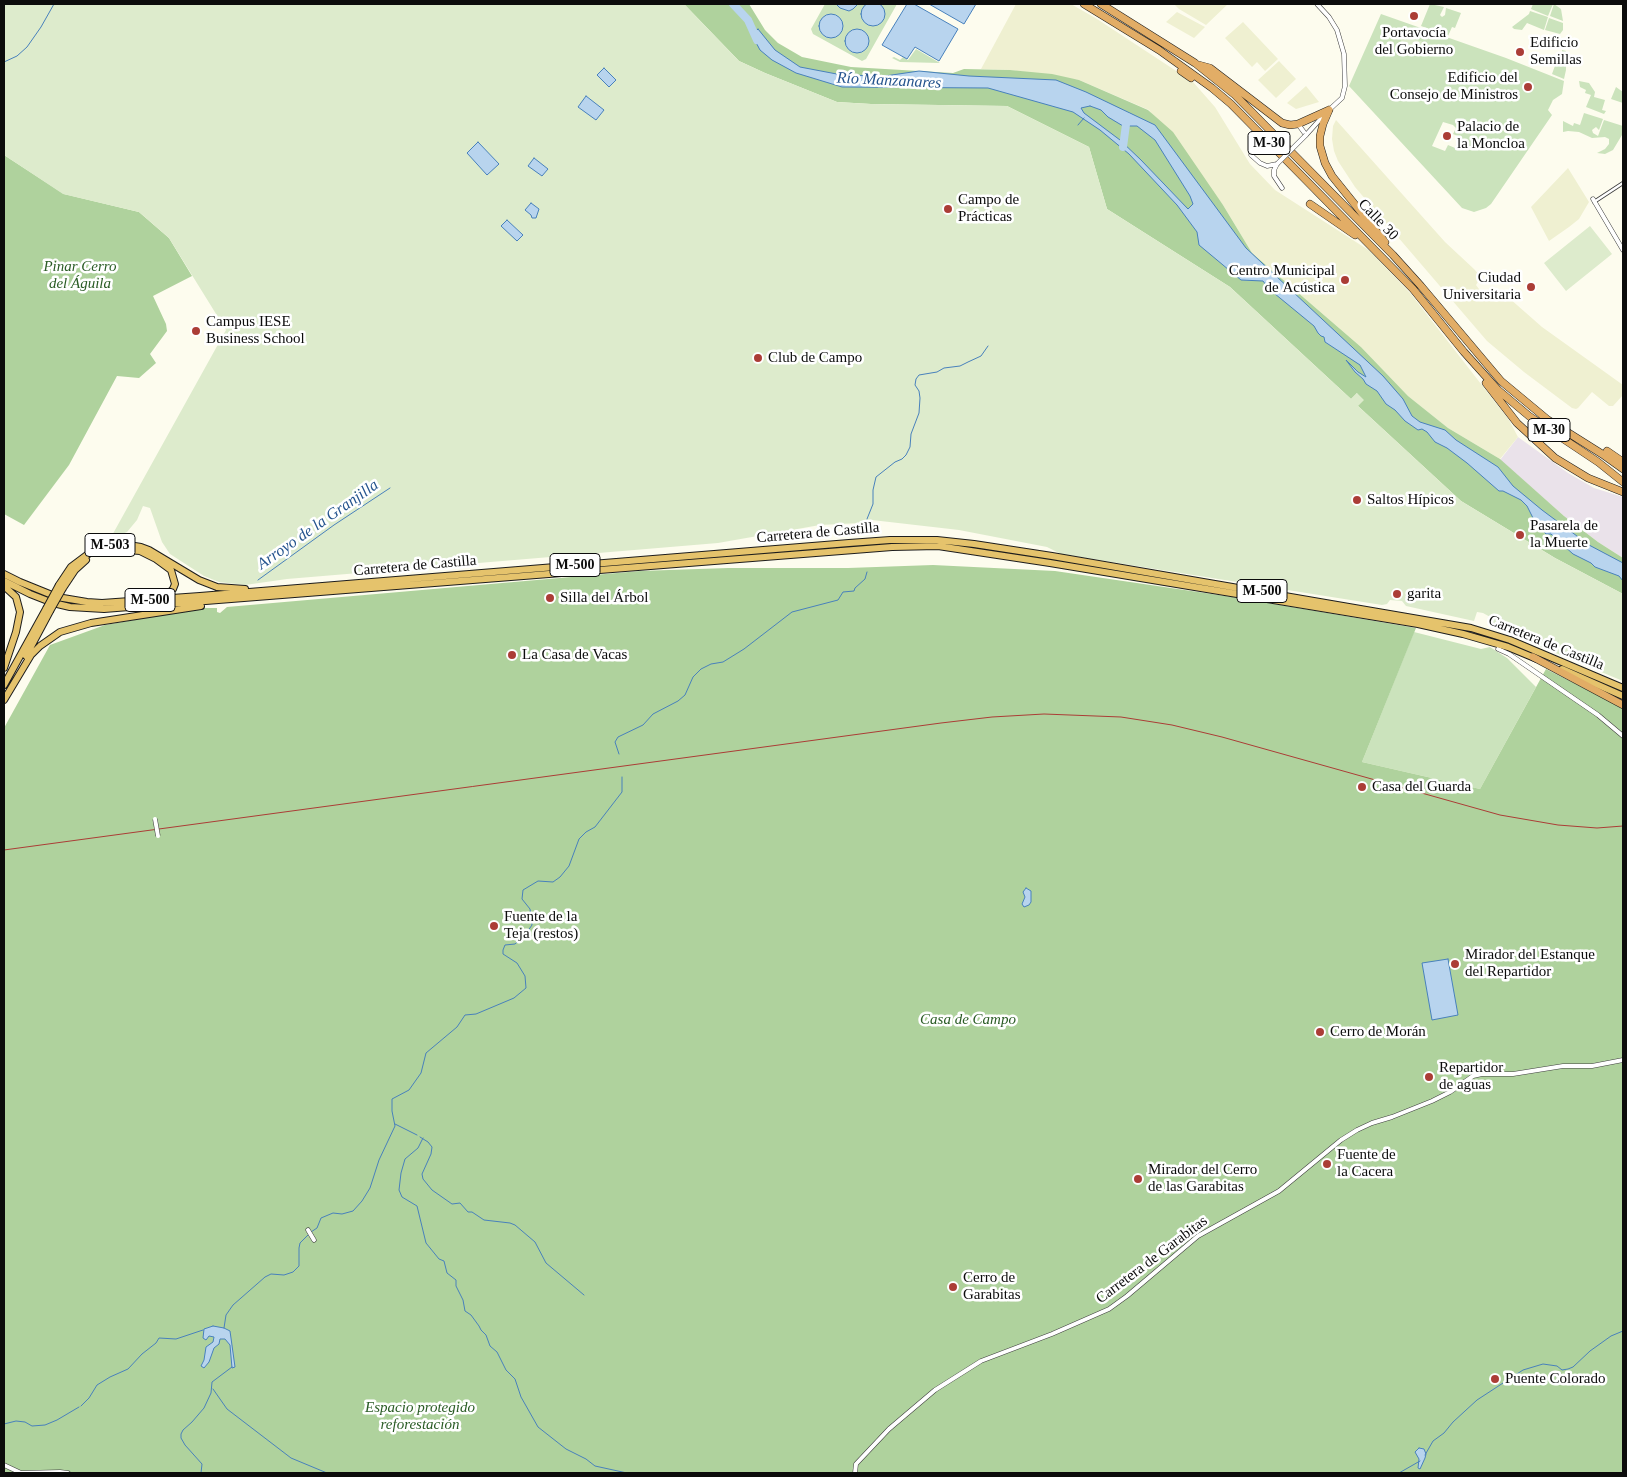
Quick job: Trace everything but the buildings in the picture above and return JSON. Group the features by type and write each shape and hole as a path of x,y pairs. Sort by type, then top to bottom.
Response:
{"highway":[{"name":"M-30","path":"1082,4 1159,50"},
{"name":"Calle 30","path":"1101,4 1196,63 1235,95 1393,255 1501,381 1524,401 1623,469"},
{"name":"Calle 30","path":"1159,50 1231,104 1413,289 1480,371 1498,390 1529,416 1612,472 1623,482"},
{"path":"1159,50 1191,78"},
{"path":"1196,63 1210,68 1282,123 1298,124 1329,110"},
{"path":"1329,110 1320,136 1320,146 1325,163 1332,176 1385,241 1393,255"},
{"path":"1310,204 1370,245"},
{"path":"1480,371 1491,390 1533,440 1571,468 1623,492"},
{"path":"1556,424 1572,430 1623,462"},
{"name":"Carretera de Castilla","path":"4,574 57,597 102,603 937,540 974,544 1471,628 1510,640 1623,688"},
{"name":"M-503","path":"4,696 71,567 91,552 104,547 122,544 149,550 200,580 217,587 241,589 302,587"},
{"name":"Carretera de Castilla","path":"891,544 938,546 971,550 1408,622 1463,634 1508,647 1623,696"},
{"name":"Carretera de Castilla","path":"4,581 44,600 70,607 114,609 849,546"},
{"name":"M-500","path":"61,586 83,562 104,550 114,549 130,549 147,554 164,564 171,570 174,577 175,584 169,593 159,596 116,599 102,603"},
{"path":"4,586 16,597 20,612 16,632 4,668"},
{"name":"M-500","path":"4,700 31,655 60,632 91,623 257,598"},
{"name":"M-503","path":"4,685 48,610"},
{"path":"1533,657 1623,705"}],"street":[{"path":"1282,188 1274,176 1277,164 1342,98 1345,86 1344,54 1340,38 1334,24 1317,4"},
{"path":"1298,124 1306,135"},
{"path":"1251,154 1266,166 1277,164"},
{"path":"1623,183 1593,200 1623,250"},
{"path":"1498,649 1509,654 1598,715 1623,736"},
{"path":"155,819 158,838"},
{"name":"Carretera de Garabitas","path":"855,1473 856,1464 888,1429 943,1384 981,1361 1080,1323 1109,1309 1198,1236 1279,1190 1341,1140 1357,1130 1432,1101 1450,1092 1473,1076 1482,1074 1513,1074 1563,1066 1592,1066 1623,1060"},
{"path":"308,1230 314,1240"},
{"path":"4,1465 21,1473 68,1473"}],"shaded area":[{"path":"1518,437 1568,473 1594,488 1623,497 1623,558 1564,516 1500,460"}],"green space":[{"name":"Club de Campo","path":"4,4 684,4 739,61 837,102 1007,106 1089,147 1107,209 1230,287 1351,399 1357,393 1364,400 1358,406 1461,501 1555,558 1623,594 1623,681 1493,627 1492,618 1483,613 1477,612 1474,621 1406,606 1402,601 1390,600 1387,604 1382,605 1061,554 1047,547 959,530 872,520 867,525 861,523 820,525 718,543 287,579 245,585 219,582 204,576 170,554 162,542 150,508 143,506 137,520 127,532 110,539 226,330 169,238 139,212 63,194 4,155"},
{"path":"684,4 749,4 765,30 778,43 802,57 851,67 953,73 964,69 1010,70 1052,74 1079,80 1148,110 1173,132 1223,205 1252,253 1361,347 1408,396 1448,428 1500,459 1564,516 1623,558 1623,594 1555,558 1461,501 1358,406 1357,393 1351,399 1230,287 1107,209 1089,147 1007,106 837,102 739,61"},
{"path":"825,4 897,4 866,59 862,61 813,34 811,29"},
{"path":"1016,4 1071,4 1193,82 1215,107 1250,164 1275,190 1370,251 1411,294 1509,420 1518,437 1500,459 1448,428 1408,396 1361,347 1252,253 1223,205 1149,110 1079,80 1010,70 981,69"},
{"path":"1174,4 1228,4 1206,25"},
{"path":"1430,4 1444,7 1440,15 1442,17 1445,15 1446,8 1461,13 1455,28 1452,27 1448,36 1421,26"},
{"path":"1533,4 1553,4 1548,16 1531,9"},
{"path":"1554,4 1561,9 1563,21 1550,16"},
{"path":"1530,11 1548,17 1544,30 1527,23 1522,30 1512,27 1529,14"},
{"path":"1177,12 1205,27 1194,38 1166,22"},
{"path":"1381,14 1506,58 1564,81 1562,94 1553,100 1548,110 1552,115 1491,204 1474,212 1462,208 1349,86","holes":["1443,122 1456,128 1453,134 1460,137 1455,148 1448,145 1445,151 1432,146"]},
{"path":"1549,18 1563,23 1563,30 1560,34 1545,30"},
{"path":"1243,22 1278,59 1265,71 1257,62 1252,67 1225,38"},
{"path":"1403,35 1426,43 1422,55 1399,47"},
{"path":"916,49 940,63 900,62 892,58 900,60 903,57 908,60"},
{"path":"1562,50 1566,51 1564,79 1552,74 1556,63 1563,61"},
{"path":"1279,61 1296,79 1276,98 1258,80"},
{"path":"1579,81 1589,83 1595,92 1594,97 1605,100 1602,110 1606,111 1604,114 1586,107 1591,95 1585,93 1586,90 1580,87"},
{"path":"1306,86 1319,102 1296,109 1287,103"},
{"path":"1616,87 1623,92 1623,103 1611,99"},
{"path":"1584,113 1603,119 1599,130 1596,127 1592,130 1598,136 1604,120 1623,126 1622,135 1613,150 1605,154 1597,153 1605,149 1609,144 1609,139 1605,137 1592,138 1579,132 1563,132 1563,121 1573,126 1574,123 1580,125"},
{"path":"1336,120 1445,242 1481,277 1476,285 1485,297 1496,302 1509,298 1542,327 1623,385 1623,395 1613,406 1609,406 1592,392 1578,408 1572,408 1487,341 1355,187 1338,161 1334,151 1332,139 1333,126"},
{"name":"Pinar Cerro del Águila","path":"4,155 64,194 139,212 169,238 192,276 153,296 166,324 167,331 150,354 156,363 139,378 117,376 69,465 24,525 4,514"},
{"path":"1568,168 1589,202 1579,219 1549,241 1531,207"},
{"path":"1590,226 1612,254 1566,291 1544,263"},
{"name":"Casa de Campo","path":"933,565 1055,571 1239,598 1416,628 1362,762 1480,789 1546,669 1623,708 1623,1473 4,1473 4,728 50,645 105,625 204,608 217,608 217,612 220,613 227,607 640,571"},
{"path":"1414,632 1481,649 1490,647 1507,658 1536,687 1480,789 1362,762"}],"water":[{"path":"873,2 878,3 884,9 884,19 878,25 873,26 868,25 862,19 861,14 862,9 868,3"},
{"path":"836,4 858,4 849,11 840,8"},
{"path":"907,4 914,4 958,29 939,61 915,47 907,59 882,45"},
{"path":"929,4 976,4 964,24"},
{"path":"831,14 840,17 843,26 840,35 831,38 822,35 819,26 822,17"},
{"path":"758,29 775,50 800,67 842,75 885,76 919,71 969,76 1056,80 1155,125 1246,248 1383,376 1403,399 1412,416 1420,422 1445,430 1456,440 1498,467 1513,486 1542,510 1589,545 1623,563 1623,581 1619,576 1595,567 1573,554 1551,534 1546,534 1521,500 1503,491 1499,491 1467,463 1447,448 1435,442 1427,432 1422,429 1418,430 1405,421 1395,410 1386,404 1377,391 1366,384 1346,360 1366,377 1360,365 1325,342 1324,337 1318,333 1314,326 1269,289 1263,281 1241,280 1199,245 1197,232 1177,205 1129,154 1100,130 1073,112 988,88 842,87 796,73 772,60 760,50 752,35","holes":["1090,106 1101,110 1108,117 1123,126 1137,126 1155,140 1190,196 1193,204 1188,209 1120,140 1084,113 1081,108"]},
{"path":"857,29 866,32 869,41 866,50 857,53 848,50 845,41 848,32"},
{"path":"604,68 616,80 609,87 597,75"},
{"path":"586,96 604,110 596,120 578,107"},
{"path":"478,142 499,164 487,175 467,153"},
{"path":"534,158 548,169 542,176 528,166"},
{"path":"531,203 539,209 536,218 532,218 525,210"},
{"path":"507,220 523,235 517,241 501,226"},
{"path":"1026,888 1031,891 1031,902 1024,907 1022,904 1025,897 1023,892"},
{"path":"1448,959 1458,1015 1432,1020 1422,963"},
{"path":"213,1326 230,1331 235,1367 232,1368 230,1345 225,1339 220,1339 219,1344 214,1348 209,1362 204,1368 201,1366 206,1347 213,1342 214,1337 209,1336 206,1340 203,1338 204,1329"},
{"path":"1419,1448 1424,1449 1426,1454 1420,1469 1418,1468 1419,1459 1415,1452"}],"waterway":[{"path":"4,62 17,56 27,47 54,4"},
{"name":"Río Manzanares","path":"733,4 748,20 757,40"},
{"name":"Río Manzanares","path":"1123,147 1127,117"},
{"path":"1078,125 1084,118"},
{"path":"867,519 873,504 873,490 876,477 895,462 902,459 910,447 911,434 919,413 920,398 919,391 915,385 916,379 919,375 960,366 981,356 988,346"},
{"name":"Arroyo de la Granjilla","path":"258,580 334,525 390,488"},
{"path":"619,754 615,742 618,737 643,725 653,714 678,701 685,695 693,677 701,669 711,664 723,662 744,649 792,612 838,600 843,592 854,591 865,579 867,572"},
{"path":"311,1232 317,1228 321,1218 333,1213 342,1214 353,1211 362,1201 370,1188 379,1160 395,1126 392,1099 409,1090 421,1073 426,1053 457,1027 465,1015 476,1014 514,998 526,988 525,976 517,963 503,954 505,945 515,944 532,925 530,909 522,899 523,890 538,881 553,882 560,877 569,866 579,839 595,827 622,792 622,777"},
{"path":"395,1124 417,1135"},
{"path":"420,1137 432,1147 422,1174 423,1179 432,1190 452,1204 460,1203 468,1212 472,1212 484,1220 515,1225 535,1242 546,1263 584,1295"},
{"path":"423,1138 418,1148 405,1159 399,1190 402,1197 417,1206 426,1243 439,1259 444,1261 447,1273 456,1280 456,1286 463,1300 465,1311 471,1315 486,1335 490,1346 497,1352 506,1370 515,1379 521,1397 538,1427 566,1449 595,1466 627,1473"},
{"path":"224,1328 226,1315 233,1305 265,1277 271,1274 284,1275 293,1272 299,1266 300,1243 308,1235"},
{"path":"81,1406 89,1398 97,1385 128,1369 159,1338 176,1339 203,1330"},
{"path":"1425,1455 1433,1441 1444,1433 1477,1400 1523,1370 1543,1364 1557,1366 1562,1370 1568,1369 1611,1336 1623,1331"},
{"path":"201,1473 202,1464 185,1445 181,1434 204,1408 211,1393 212,1382 232,1367"},
{"path":"213,1389 227,1409 291,1458 327,1473"},
{"path":"4,1424 16,1421 25,1422 32,1426 45,1425 79,1407"},
{"path":"1399,1473 1420,1461"}],"railway":[{"path":"4,850 941,723 992,717 1044,714 1121,717 1172,725 1222,737 1500,815 1558,825 1597,828 1623,826"}],"place":[{"name":"Portavocía del Gobierno","path":"1414,16"},
{"name":"Edificio Semillas","path":"1520,52"},
{"name":"Edificio del Consejo de Ministros","path":"1528,87"},
{"name":"Palacio de la Moncloa","path":"1447,136"},
{"name":"Campo de Prácticas","path":"948,209"},
{"name":"Centro Municipal de Acústica","path":"1345,280"},
{"name":"Ciudad Universitaria","path":"1531,287"},
{"name":"Campus IESE Business School","path":"196,331"},
{"name":"Club de Campo","path":"758,358"},
{"name":"Saltos Hípicos","path":"1357,500"},
{"name":"Pasarela de la Muerte","path":"1520,535"},
{"name":"garita","path":"1397,594"},
{"name":"Silla del Árbol","path":"550,598"},
{"name":"La Casa de Vacas","path":"512,655"},
{"name":"Casa del Guarda","path":"1362,787"},
{"name":"Fuente de la Teja (restos)","path":"494,926"},
{"name":"Mirador del Estanque del Repartidor","path":"1455,964"},
{"name":"Cerro de Morán","path":"1320,1032"},
{"name":"Repartidor de aguas","path":"1429,1077"},
{"name":"Fuente de la Cacera","path":"1327,1164"},
{"name":"Mirador del Cerro de las Garabitas","path":"1138,1179"},
{"name":"Cerro de Garabitas","path":"953,1287"},
{"name":"Puente Colorado","path":"1495,1379"}],"park label":[{"name":"Espacio protegido reforestación","path":"420,1416"}]}
